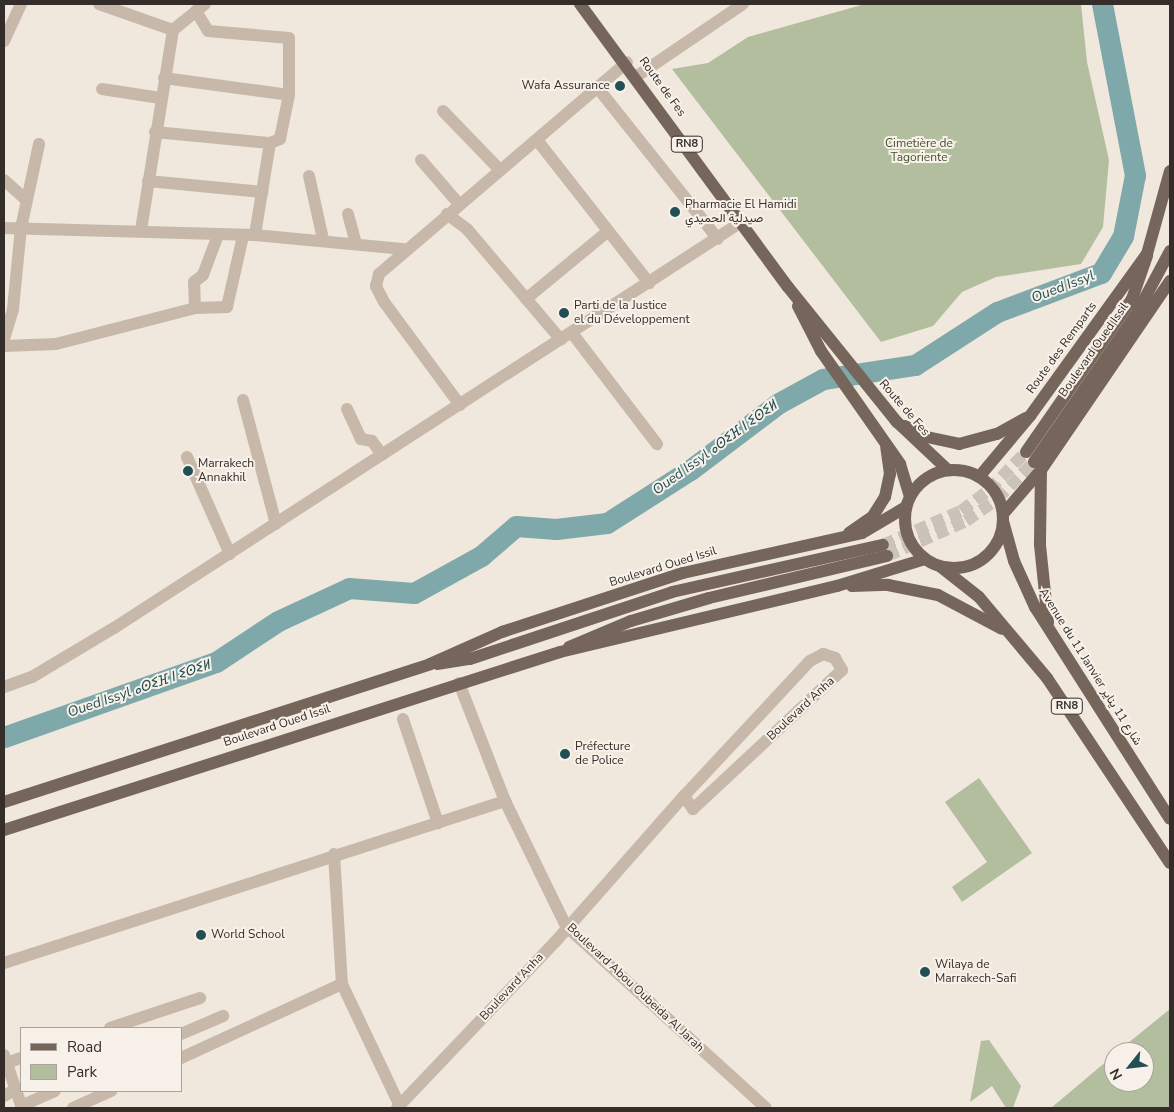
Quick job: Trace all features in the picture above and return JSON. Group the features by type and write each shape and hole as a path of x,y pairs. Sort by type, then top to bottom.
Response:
{"main road":[{"name":"Route de Fes","path":"580,4 627,62 743,221 788,287 834,340 866,385 897,422 948,470"},
{"name":"Route des Remparts","path":"979,477 1030,416 1147,254 1159,224 1170,171"},
{"name":"Boulevard Oued Issil","path":"1033,461 1143,304 1170,250"},
{"name":"Boulevard Oued Issil","path":"1033,461 1132,300 1143,276 1147,254"},
{"path":"1003,518 1033,461 1170,281"},
{"name":"Route de Fes","path":"788,287 821,351 884,438 900,464 908,502"},
{"path":"897,422 927,437 959,444 997,434 1030,416"},
{"path":"842,538 872,516 885,497 890,474 884,438"},
{"path":"1033,461 1049,628"},
{"path":"908,502 925,479 948,470 979,477"},
{"name":"RN8","path":"941,567 961,568 981,560 998,542 1003,518 996,494 979,477"},
{"name":"Boulevard Oued Issil","path":"4,802 430,664 502,632 683,573 842,538 876,527 908,502"},
{"name":"RN8","path":"908,502 908,537 925,559 968,585 1014,636 1064,702 1170,863"},
{"name":"Avenue du 11 Janvier شارع 11 يناير","path":"1003,518 1023,583 1049,628 1170,819"},
{"name":"Boulevard Oued Issil","path":"430,664 470,659 690,587 885,551 631,621 560,652"},
{"name":"Boulevard Oued Issil","path":"4,830 560,652 837,586 925,559"},
{"path":"837,586 888,585 938,595 1014,636"}],"street":[{"path":"4,41 21,4"},
{"path":"99,4 116,7 173,30"},
{"path":"637,76 743,4"},
{"path":"141,230 155,132 160,98 173,30 201,7 208,31 289,38 290,94 280,139 270,143 155,132"},
{"path":"460,405 376,286 384,266 537,140 627,62"},
{"path":"164,78 290,94"},
{"path":"597,87 718,239"},
{"path":"102,89 160,98"},
{"path":"443,111 500,170"},
{"path":"537,140 607,232 649,283"},
{"path":"4,346 56,344 195,308 227,307 262,192 270,143"},
{"path":"4,340 13,309 21,228 39,144"},
{"path":"421,160 459,204"},
{"path":"309,176 323,239"},
{"path":"4,180 26,200"},
{"path":"148,181 262,192"},
{"path":"348,214 355,241"},
{"path":"447,214 466,229 561,340"},
{"path":"4,687 32,676 230,554 743,221"},
{"path":"4,228 141,230 249,235 355,241 404,249"},
{"path":"526,299 607,232"},
{"path":"195,308 194,282 203,275 218,235"},
{"path":"572,333 657,444"},
{"path":"243,400 276,524"},
{"path":"347,409 361,439 372,441 382,455"},
{"path":"187,457 230,554"},
{"name":"Boulevard Anha","path":"399,1107 684,796 810,661 823,654 835,658 842,670 693,809 684,796"},
{"name":"Boulevard Abou Oubeida Al Jarah","path":"459,683 505,802 566,926 766,1108"},
{"path":"403,719 438,822"},
{"path":"4,963 334,854 505,802"},
{"path":"334,854 342,984 399,1107"},
{"path":"182,1058 342,984"},
{"path":"113,1027 200,998"},
{"path":"182,1034 223,1016"},
{"path":"20,1058 5,1059 22,1107 53,1092"},
{"path":"4,1096 16,1089"},
{"path":"73,1108 109,1092"}],"green space":[{"name":"Cimetière de Tagoriente","path":"865,4 1081,4 1087,62 1109,160 1103,227 1081,264 996,277 962,292 933,326 881,342 672,69 708,63 748,37"},
{"path":"979,778 1032,853 962,902 952,887 987,862 945,802"},
{"path":"1170,1009 1170,1108 1051,1108 1104,1063 1104,1092 1154,1092 1154,1042 1129,1042"},
{"path":"989,1040 1021,1086 1013,1108 1006,1108 992,1086 970,1102 981,1041"}],"waterway":[{"name":"Oued Issyl ⴰⵙⵉⴼ ⵏ ⵉⵙⵉⵍ","path":"4,737 216,662 278,621 349,588 414,593 481,556 516,526 556,529 607,523 690,470 779,403 823,379 915,365 997,312 1101,273 1123,236 1135,175 1102,4"}],"tunnel":[{"path":"883,545 961,511 989,490 1026,452"},
{"path":"887,556 966,521 997,499 1034,462"}],"place":[{"name":"Wafa Assurance","path":"620,86"},
{"name":"Pharmacie El Hamidi صيدلية الحميدي","path":"675,212"},
{"name":"Parti de la Justice el du Développement","path":"564,313"},
{"name":"Marrakech Annakhil","path":"188,471"},
{"name":"Préfecture de Police","path":"565,754"},
{"name":"World School","path":"201,935"},
{"name":"Wilaya de Marrakech-Safi","path":"925,972"}],"water label":[{"name":"Oued Issyl","path":"1063,287"}]}
